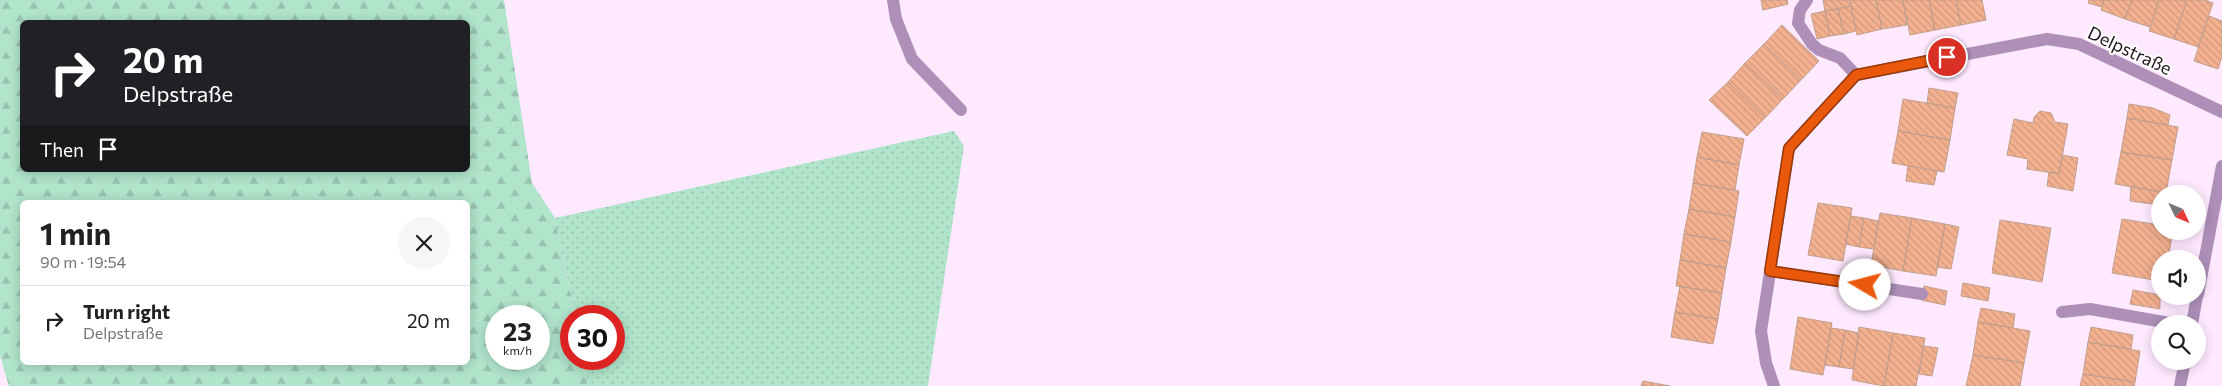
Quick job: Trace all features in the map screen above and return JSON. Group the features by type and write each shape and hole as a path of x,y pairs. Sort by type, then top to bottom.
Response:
{"street":[{"path":"893,0 896,18 912,59 961,110"},
{"path":"1774,386 1766,363 1761,330 1789,148 1856,75 1840,58 1819,50 1812,44 1798,23 1800,10 1807,0"},
{"name":"Delpstraße","path":"1856,75 2047,39 2080,44 2222,112"},
{"path":"2206,250 2222,166"},
{"path":"1770,271 1922,294"},
{"path":"2062,312 2090,309 2151,320"},
{"path":"2180,386 2183,370"}],"green space":[{"path":"0,0 504,0 532,183 555,218 573,305 560,305 560,370 585,370 588,386 9,386 0,356"},
{"path":"954,131 964,146 928,386 588,386 585,370 625,370 625,305 573,305 555,218"}],"building":[{"path":"1761,0 1787,0 1788,4 1763,10"},
{"path":"1823,0 1850,0 1851,6 1825,11"},
{"path":"1850,0 1876,0 1882,29 1857,35"},
{"path":"1876,0 1903,0 1907,25 1882,29"},
{"path":"1903,0 1929,0 1935,30 1910,35"},
{"path":"1929,0 1956,0 1961,25 1935,30"},
{"path":"1956,0 1982,0 1986,20 1961,25"},
{"path":"2089,0 2104,0 2102,7 2088,3"},
{"path":"2104,0 2132,0 2125,19 2101,10"},
{"path":"2132,0 2159,0 2150,27 2125,19"},
{"path":"2159,0 2187,0 2174,39 2149,31"},
{"path":"2187,0 2205,0 2213,3 2198,47 2174,39"},
{"path":"1851,6 1856,31 1844,34 1838,9"},
{"path":"1838,9 1844,34 1830,36 1825,11"},
{"path":"1825,11 1830,36 1817,39 1811,14"},
{"path":"2209,16 2222,21 2222,56 2218,69 2194,61"},
{"path":"1782,25 1819,61 1801,80 1764,44"},
{"path":"1764,44 1801,80 1783,99 1745,63"},
{"path":"1745,63 1783,99 1765,118 1728,82"},
{"path":"1728,82 1765,118 1747,136 1709,100"},
{"path":"1929,88 1958,93 1955,108 1927,103"},
{"path":"1903,99 1955,108 1950,140 1898,131"},
{"path":"2129,104 2153,108 2170,115 2168,125 2127,118"},
{"path":"2040,111 2051,113 2055,122 2068,124 2059,174 2027,169 2028,159 2007,155 2014,119 2033,123 2034,117"},
{"path":"2127,118 2178,127 2172,160 2121,152"},
{"path":"1898,131 1950,140 1944,172 1892,163"},
{"path":"1702,132 1744,139 1739,165 1697,157"},
{"path":"2121,152 2172,160 2167,185 2151,185 2151,190 2115,184"},
{"path":"2062,155 2078,158 2073,191 2047,186 2049,172 2059,174"},
{"path":"1697,157 1739,165 1735,190 1693,183"},
{"path":"1908,166 1937,171 1934,185 1906,181"},
{"path":"1693,183 1739,191 1735,217 1689,209"},
{"path":"2131,186 2151,190 2151,204 2130,201"},
{"path":"1818,203 1852,208 1843,261 1808,255"},
{"path":"1689,209 1735,217 1731,242 1684,234"},
{"path":"1880,213 1912,218 1903,271 1871,265"},
{"path":"1851,216 1864,218 1859,247 1845,244"},
{"path":"1864,218 1878,221 1874,249 1859,247"},
{"path":"1912,218 1945,224 1936,276 1903,271"},
{"path":"2122,219 2151,224 2151,240 2171,240 2170,250 2151,250 2151,280 2112,273"},
{"path":"2000,220 2051,228 2042,282 1992,273"},
{"path":"1945,224 1959,227 1951,269 1937,267"},
{"path":"1684,234 1731,242 1726,268 1680,260"},
{"path":"1680,260 1726,268 1722,293 1676,286"},
{"path":"1963,283 1990,288 1988,301 1961,296"},
{"path":"1680,286 1722,293 1718,319 1675,312"},
{"path":"1924,286 1947,291 1945,305 1921,300"},
{"path":"2133,290 2151,293 2151,305 2160,305 2160,309 2130,304"},
{"path":"1981,308 2015,314 2013,328 1978,322"},
{"path":"1675,312 1718,319 1713,344 1671,337"},
{"path":"1798,317 1832,323 1823,375 1790,369"},
{"path":"1978,322 2030,331 2024,363 1973,355"},
{"path":"1859,327 1893,333 1884,386 1852,380"},
{"path":"2091,327 2133,335 2131,349 2088,342"},
{"path":"1831,328 1845,330 1839,367 1825,365"},
{"path":"1845,330 1859,333 1853,369 1839,367"},
{"path":"1893,333 1925,338 1916,386 1884,386"},
{"path":"2088,342 2140,351 2135,382 2083,374"},
{"path":"1924,346 1938,348 1932,376 1919,374"},
{"path":"1973,355 2024,363 2020,386 1966,386"},
{"path":"2083,374 2135,382 2134,386 2080,386"},
{"path":"1643,381 1670,386 1641,386"}],"route":[{"path":"1865,285 1770,271 1789,148 1856,75 1947,57"}]}
